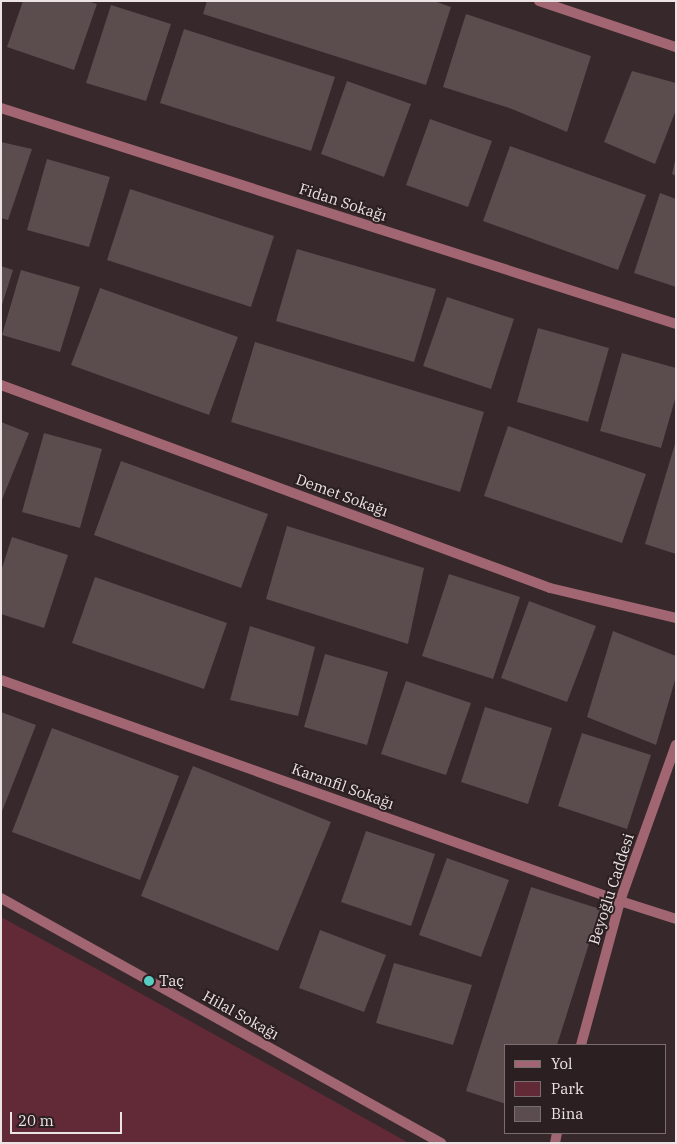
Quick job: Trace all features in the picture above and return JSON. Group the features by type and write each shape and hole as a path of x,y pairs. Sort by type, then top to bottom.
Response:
{"street":[{"path":"539,1 676,47"},
{"name":"Fidan Sokağı","path":"1,108 676,324"},
{"name":"Demet Sokağı","path":"1,385 550,588 676,618"},
{"name":"Karanfil Sokağı","path":"1,680 620,901 676,919"},
{"name":"Beyoğlu Caddesi","path":"581,1044 620,901 676,745"},
{"name":"Hilal Sokağı","path":"1,898 441,1143"}],"green space":[{"path":"1,917 97,969 409,1143 1,1143"}],"building":[{"path":"23,1 87,1 97,4 74,70 7,47"},
{"path":"207,1 434,1 451,7 426,85 203,14"},
{"path":"111,5 171,24 146,101 86,83"},
{"path":"466,14 591,56 567,132 512,109 443,87"},
{"path":"184,29 335,77 311,151 160,103"},
{"path":"632,71 676,83 676,110 655,164 604,142"},
{"path":"347,81 411,104 384,177 321,154"},
{"path":"430,119 492,141 468,207 406,185"},
{"path":"1,142 32,149 8,220 1,218"},
{"path":"510,146 646,195 618,270 483,221"},
{"path":"47,159 110,177 89,247 27,230"},
{"path":"676,161 676,176 672,174"},
{"path":"130,189 274,236 251,307 107,260"},
{"path":"660,193 676,199 676,287 634,273"},
{"path":"297,249 436,289 414,362 276,321"},
{"path":"1,266 13,270 2,305 1,305"},
{"path":"21,270 80,287 60,352 2,335"},
{"path":"100,288 238,337 209,415 71,365"},
{"path":"447,297 514,319 491,389 423,366"},
{"path":"538,328 609,348 588,422 517,402"},
{"path":"255,342 484,412 460,492 231,422"},
{"path":"622,353 676,368 676,396 661,448 600,431"},
{"path":"1,422 29,433 1,502"},
{"path":"508,426 646,474 622,543 484,496"},
{"path":"44,433 102,449 80,528 22,512"},
{"path":"676,445 676,554 645,544"},
{"path":"121,461 268,514 241,588 94,535"},
{"path":"287,526 424,568 408,644 266,599"},
{"path":"12,537 68,555 44,628 1,614 1,571"},
{"path":"449,574 520,597 493,679 422,656"},
{"path":"95,577 227,623 204,689 72,643"},
{"path":"529,601 596,626 567,702 501,678"},
{"path":"250,626 315,647 298,716 230,700"},
{"path":"613,631 676,656 676,677 656,745 587,717"},
{"path":"325,654 388,672 367,745 304,727"},
{"path":"406,681 471,703 446,775 381,754"},
{"path":"485,707 552,728 528,804 461,782"},
{"path":"1,712 36,725 1,814"},
{"path":"52,728 179,776 140,880 12,832"},
{"path":"582,733 651,755 627,829 558,806"},
{"path":"193,766 331,822 278,951 141,896"},
{"path":"366,831 435,854 411,926 341,902"},
{"path":"447,858 509,880 481,957 419,935"},
{"path":"531,887 600,909 557,1044 504,1044 504,1103 466,1091"},
{"path":"320,930 386,955 364,1012 299,988"},
{"path":"394,963 472,985 453,1045 376,1023"}],"place":[{"name":"Taç","path":"149,981"}]}
